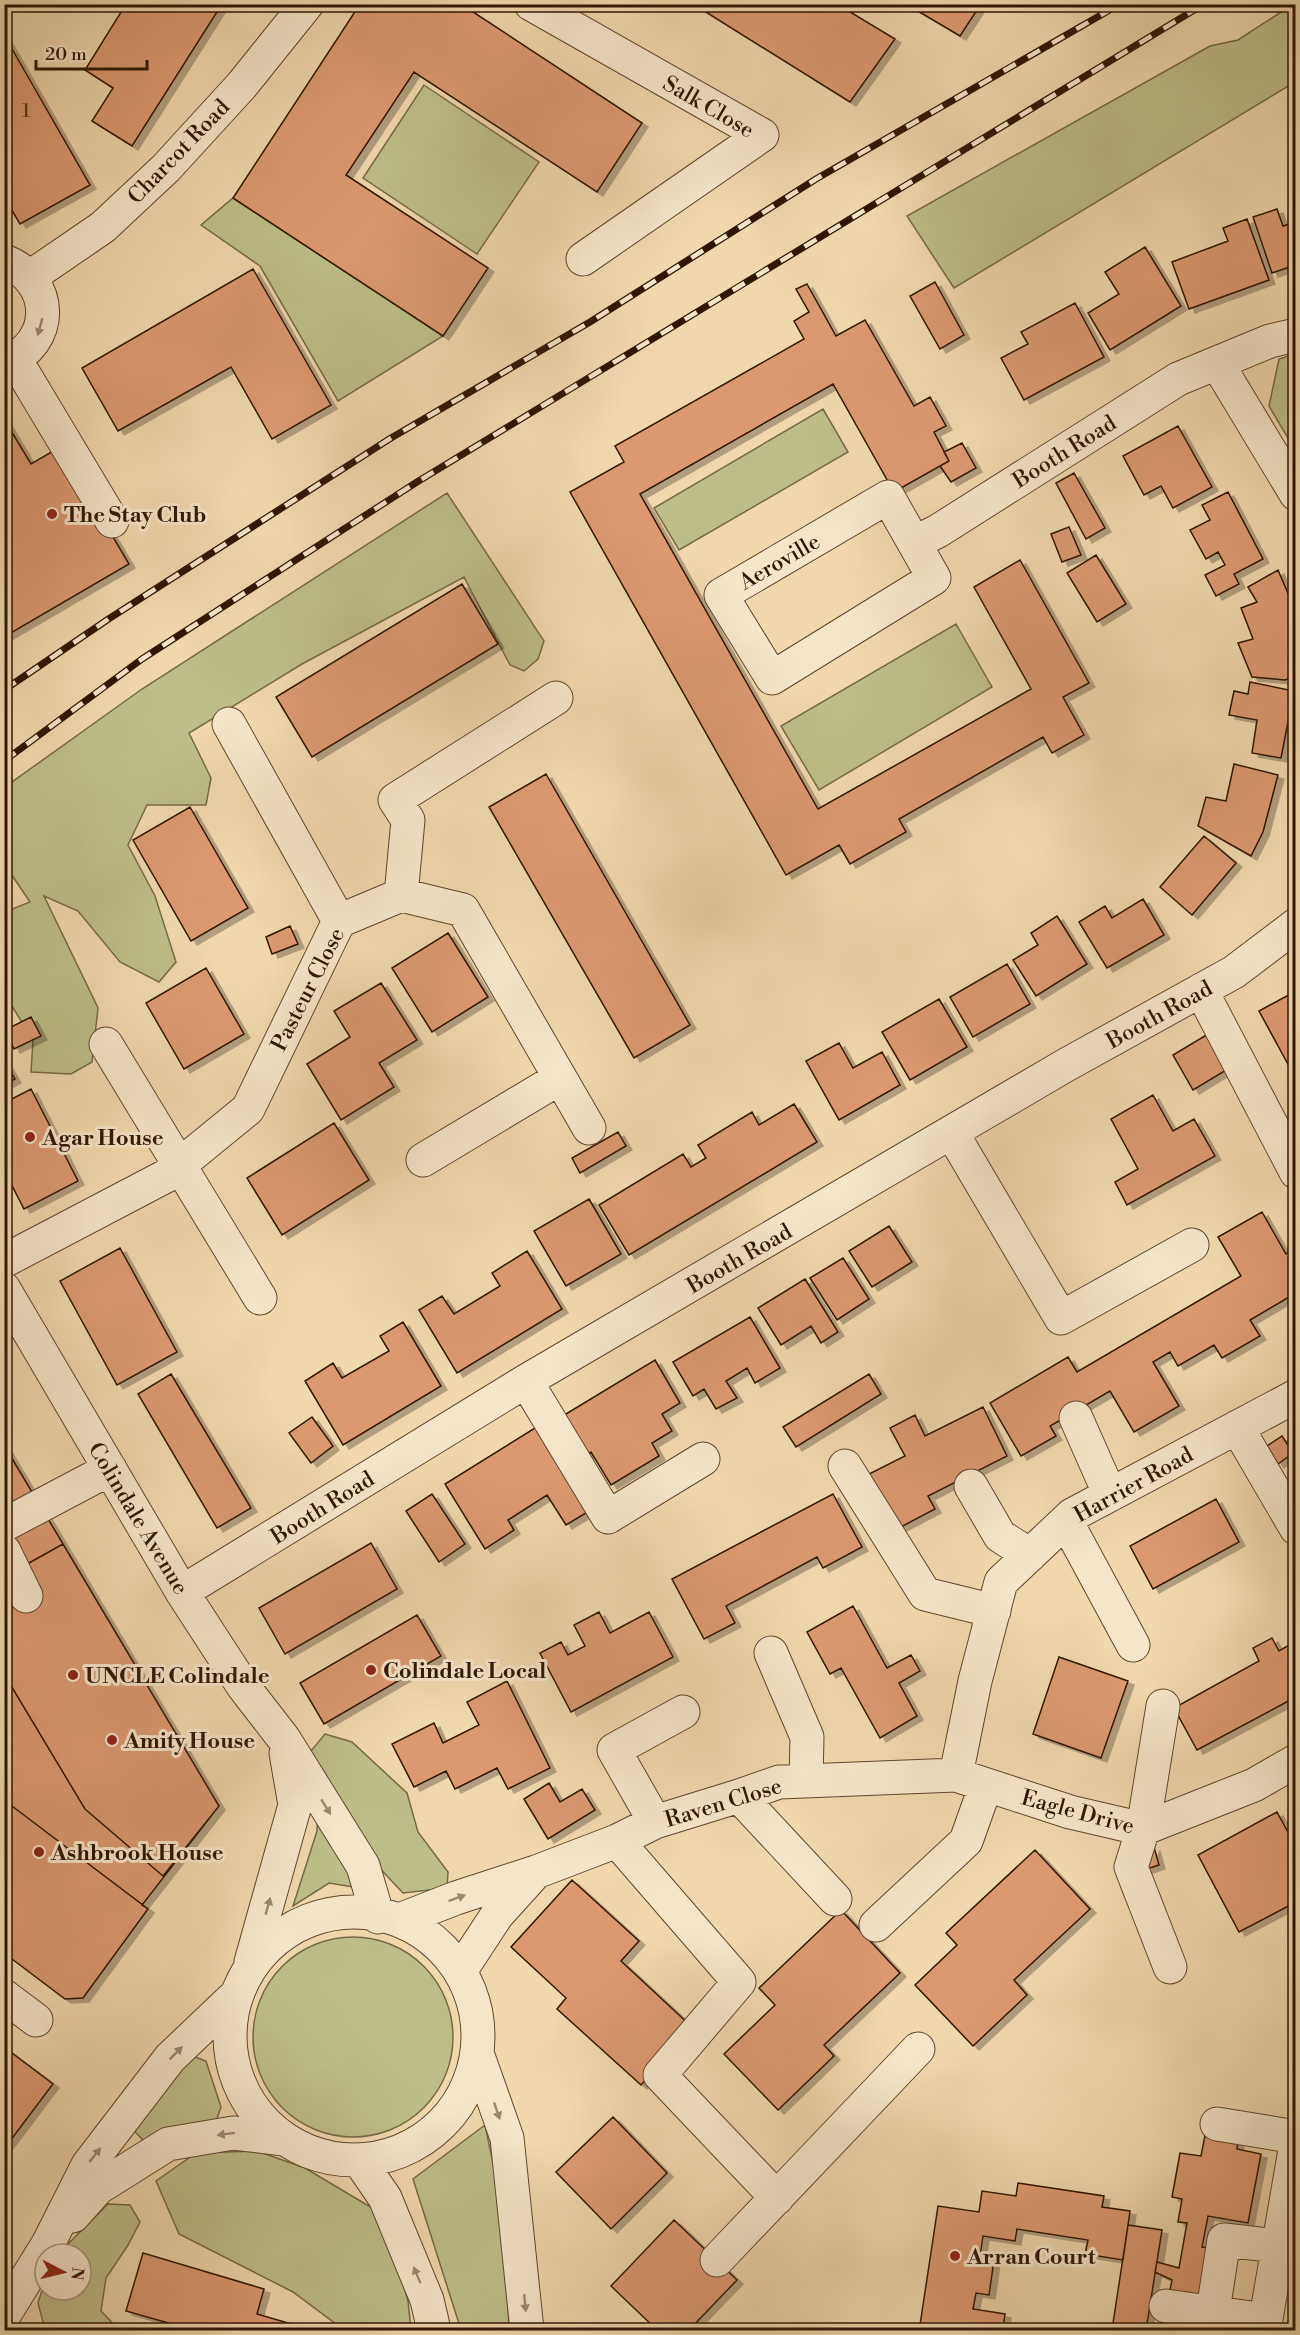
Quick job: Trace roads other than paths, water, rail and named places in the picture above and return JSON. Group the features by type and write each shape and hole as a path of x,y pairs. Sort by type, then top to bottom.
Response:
{"street":[{"name":"Charcot Road","path":"10,361 28,350 37,337 42,321 43,306 39,290 17,269 103,227 166,168 242,85 307,4"},
{"name":"Salk Close","path":"531,4 762,135 583,259"},
{"name":"Booth Road","path":"914,543 938,531 1178,379 1270,341 1296,335"},
{"path":"10,361 112,521"},
{"path":"1216,363 1296,494"},
{"name":"Aeroville","path":"888,497 914,543 934,578 772,678 721,595 888,497"},
{"path":"556,698 395,800 408,820 401,894 463,910 589,1128"},
{"path":"229,724 339,921"},
{"name":"Pasteur Close","path":"4,1262 166,1176 248,1109 339,921 401,894"},
{"name":"Booth Road","path":"183,1592 526,1382 1066,1065 1234,972 1296,925"},
{"path":"1201,990 1296,1172"},
{"path":"106,1044 260,1298"},
{"path":"423,1160 560,1078"},
{"path":"952,1133 1061,1318 1192,1245"},
{"name":"Colindale Avenue","path":"4,1289 183,1592 243,1686 284,1739 363,1866 390,1918"},
{"path":"526,1382 608,1517 703,1459"},
{"name":"Harrier Road","path":"876,1925 966,1841 975,1681 1001,1582 1072,1515 1296,1396"},
{"path":"1076,1418 1110,1495"},
{"path":"1237,1427 1296,1528"},
{"path":"845,1466 925,1593 994,1611"},
{"path":"4,1525 110,1468"},
{"path":"971,1486 1000,1536 1030,1555"},
{"path":"1066,1521 1133,1645"},
{"path":"4,1551 26,1596"},
{"path":"771,1653 807,1737 806,1781"},
{"path":"1163,1706 1143,1829 1131,1867 1170,1967"},
{"path":"655,1822 614,1750 683,1712"},
{"name":"Colindale Avenue","path":"251,1962 295,1805 284,1739"},
{"name":"Eagle Drive","path":"971,1780 1070,1812 1143,1829 1254,1785 1296,1761"},
{"name":"Raven Close","path":"390,1918 536,1872 616,1841 655,1822 778,1782 971,1780"},
{"path":"739,1796 835,1899"},
{"path":"616,1841 739,1982 660,2075 777,2198"},
{"name":"Raven Close","path":"461,1970 497,1915 536,1872"},
{"path":"49,2242 88,2165 170,2058 232,1999 251,1962 282,1933 329,1916 390,1918 435,1940 461,1970 475,2010 478,2056 507,2138 527,2331"},
{"path":"4,1996 36,2020"},
{"path":"232,1999 227,2040 236,2078 255,2111 284,2139"},
{"path":"717,2260 918,2049"},
{"path":"50,2242 98,2188 168,2144 233,2133 284,2139 325,2157 358,2160 399,2153 438,2130 463,2100 478,2056"},
{"path":"1217,2124 1296,2137"},
{"path":"1166,2306 1211,2321 1265,2325 1296,2144"},
{"path":"358,2160 385,2198 427,2300 434,2331"},
{"path":"1211,2321 1224,2240 1278,2246"},
{"path":"4,2315 33,2268"}],"railway":[{"path":"4,690 110,618 391,438 590,322 816,179 1120,4"},
{"path":"4,761 142,659 417,482 1204,4"}],"place":[{"name":"The Stay Club","path":"52,514"},
{"name":"Agar House","path":"30,1137"},
{"name":"Colindale Local","path":"371,1670"},
{"name":"UNCLE Colindale","path":"73,1675"},
{"name":"Amity House","path":"112,1740"},
{"name":"Ashbrook House","path":"39,1852"},
{"name":"Arran Court","path":"955,2256"}]}
